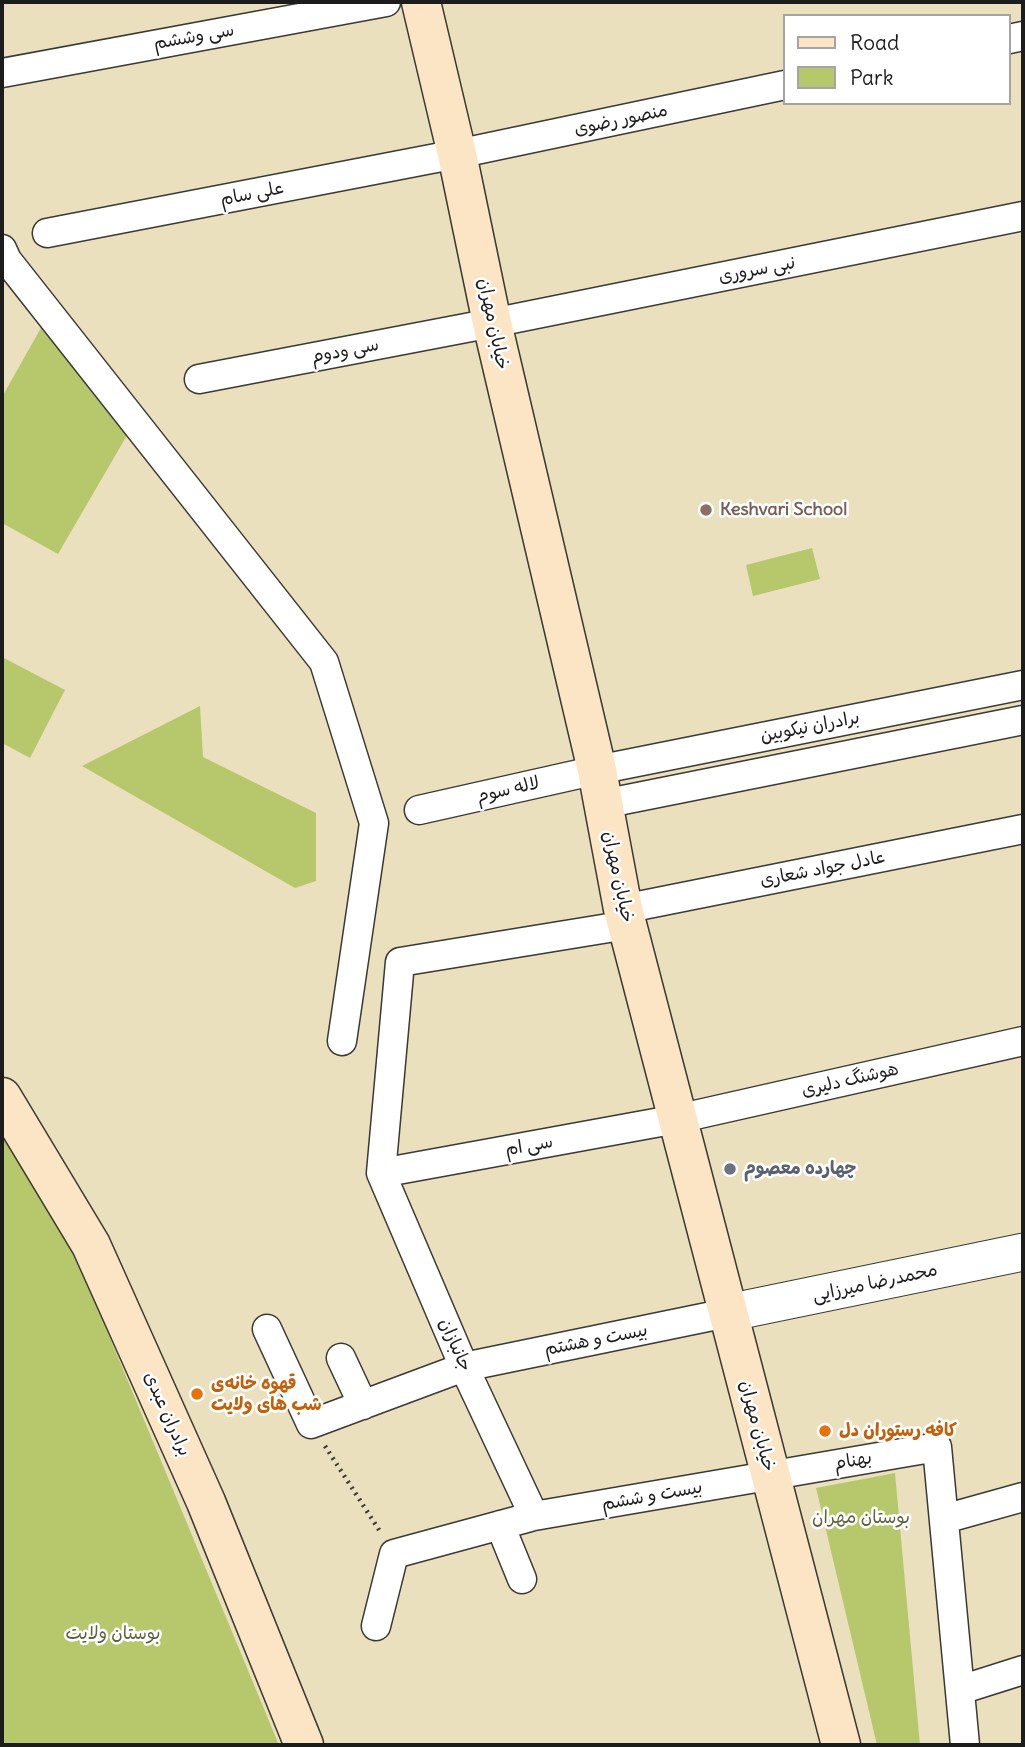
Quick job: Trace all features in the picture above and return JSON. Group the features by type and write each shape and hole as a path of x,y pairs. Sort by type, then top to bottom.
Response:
{"main road":[{"name":"خیابان مهران","path":"421,2 457,154 492,323 600,787 625,917 841,1745"},
{"name":"برادران عبدی","path":"2,1097 91,1245 206,1502 304,1745"}],"street":[{"name":"سی وششم","path":"2,72 386,2"},
{"name":"منصور رضوی","path":"457,154 783,85"},
{"name":"علی سام","path":"47,233 457,154"},
{"name":"نبی سروری","path":"492,323 1023,216"},
{"path":"2,250 7,260 324,662 374,823 342,1041"},
{"name":"سی ودوم","path":"199,379 492,323"},
{"name":"برادران نیکوبین","path":"600,787 1023,685"},
{"name":"برادران نیکوبین","path":"600,787 1023,720"},
{"name":"لاله سوم","path":"419,810 600,787"},
{"name":"عادل جواد شعاری","path":"381,1173 400,962 625,917 1023,829"},
{"name":"هوشنگ دلیری","path":"677,1119 1023,1041"},
{"name":"سی ام","path":"381,1173 677,1119"},
{"name":"جانبازان","path":"381,1173 464,1367 534,1516"},
{"name":"محمدرضا میرزایی","path":"727,1313 1023,1252"},
{"name":"بیست و هشتم","path":"311,1424 464,1367 727,1313"},
{"path":"267,1329 311,1424"},
{"path":"341,1358 363,1405"},
{"name":"بهنام","path":"770,1476 937,1447 944,1519"},
{"name":"بیست و ششم","path":"394,1554 534,1516 770,1476"},
{"path":"965,1745 944,1519 1023,1497"},
{"path":"500,1525 522,1579"},
{"path":"376,1626 394,1554"},
{"path":"960,1690 1023,1670"}],"path":[{"path":"311,1424 394,1554"}],"green space":[{"path":"46,319 133,425 58,554 2,523 2,397"},
{"path":"812,548 820,579 753,596 746,565"},
{"path":"2,657 65,690 30,758 2,743"},
{"path":"200,706 203,757 316,813 316,881 295,888 82,766"},
{"name":"بوستان ولایت","path":"2,1134 76,1256 279,1745 2,1745"},
{"name":"بوستان مهران","path":"895,1473 920,1745 877,1745 816,1488"}],"place":[{"name":"Keshvari School","path":"706,510"},
{"name":"چهارده معصوم","path":"730,1169"},
{"name":"قهوه خانه‌ی شب های ولایت","path":"197,1394"},
{"name":"کافه رستوران دل","path":"825,1431"}]}
